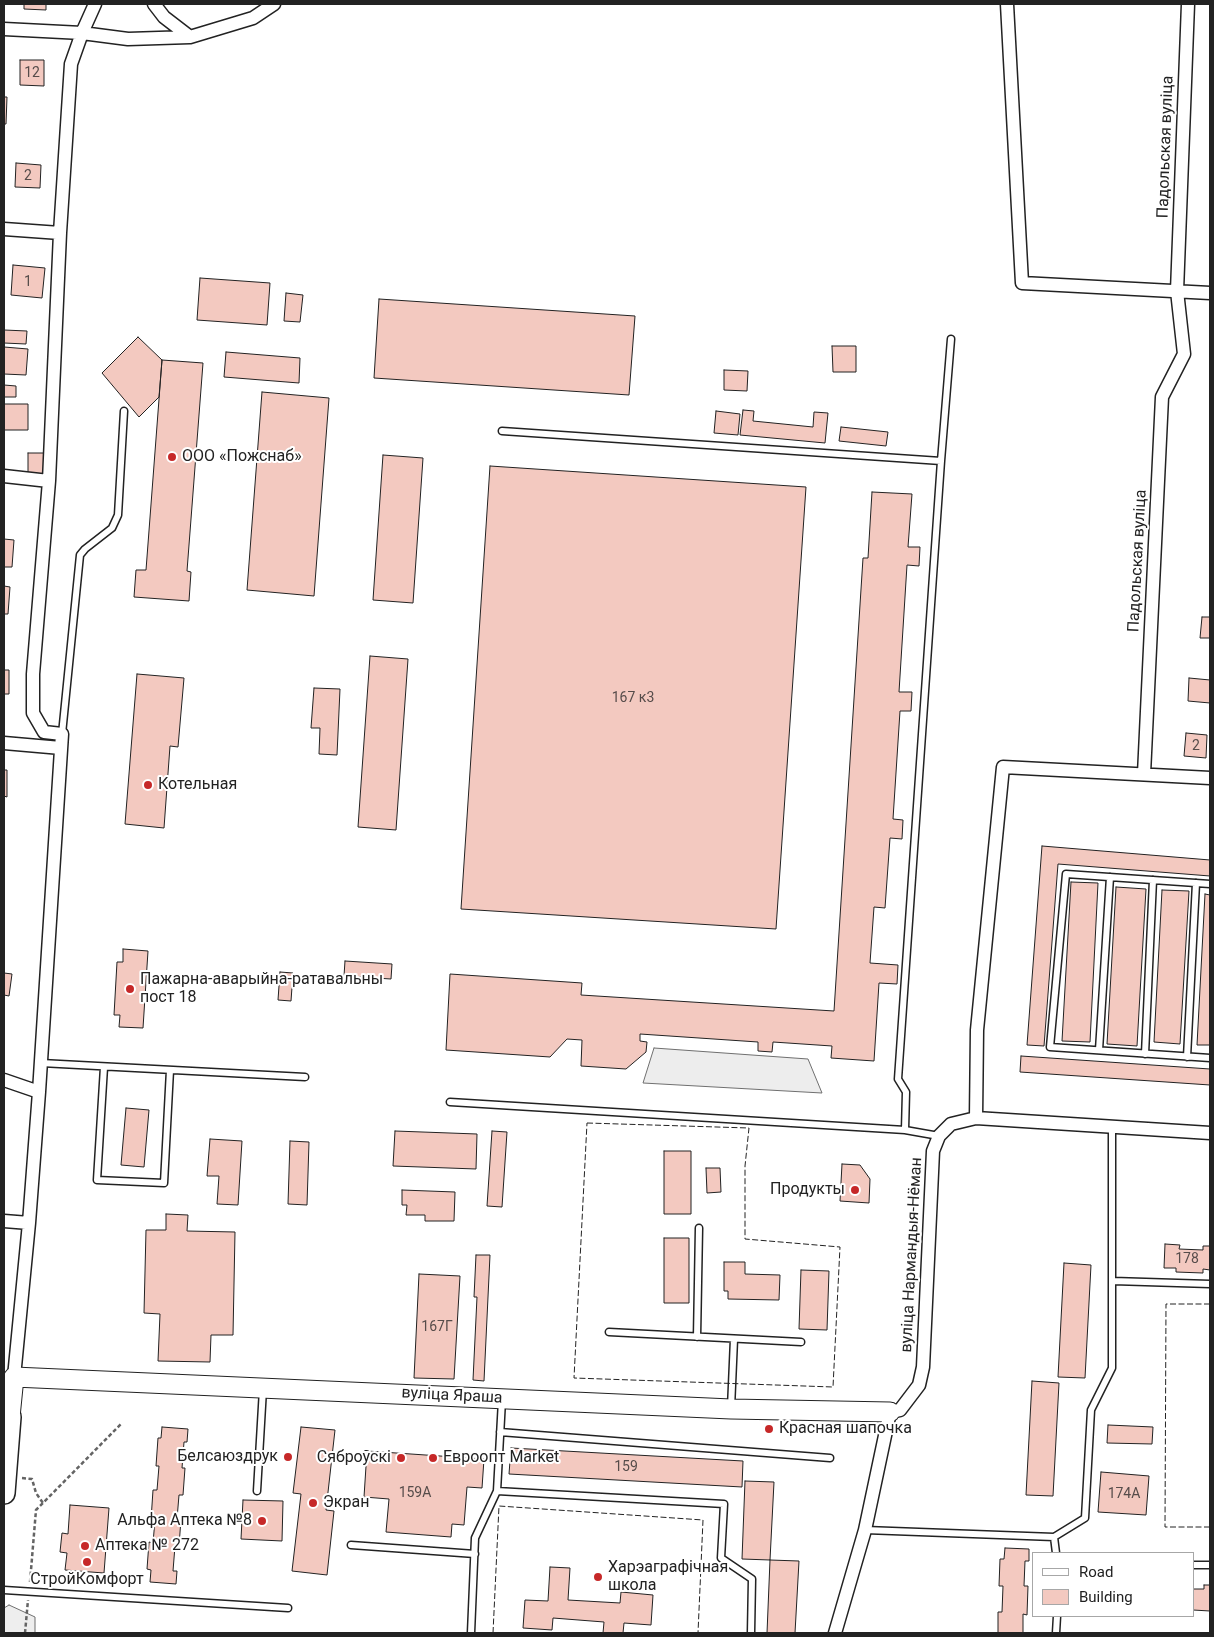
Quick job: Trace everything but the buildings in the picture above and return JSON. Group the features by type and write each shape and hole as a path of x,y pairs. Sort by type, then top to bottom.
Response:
{"main road":[{"path":"5,1485 7,1416"}],"street":[{"path":"7,1416 14,1377 29,1223 62,734 44,732 33,712 33,674 49,481 60,233 71,64 95,4"},
{"path":"154,4 164,17 190,37"},
{"path":"4,29 82,33 128,39 190,37 253,18 274,4"},
{"path":"1007,4 1022,283 1210,292"},
{"name":"Падольская вуліца","path":"1144,774 1162,397 1184,354 1177,291 1188,4"},
{"path":"4,229 60,233"},
{"path":"4,476 49,481"},
{"path":"4,742 61,748"},
{"path":"976,1118 976,1030 1003,767 1210,778"},
{"path":"6,1080 39,1092"},
{"path":"939,1136 951,1124 976,1118 1210,1133"},
{"name":"вуліца Нармандыя-Нёман","path":"890,1412 900,1410 919,1385 923,1367 934,1151 939,1136"},
{"path":"4,1221 29,1223"},
{"name":"вуліца Яраша","path":"14,1377 730,1409 890,1412"},
{"path":"835,1633 865,1530 890,1412"}],"lane":[{"path":"906,1130 906,1092 898,1079 951,339"},
{"path":"62,734 80,555 84,549 112,528 118,515 124,411"},
{"path":"502,431 941,462"},
{"path":"1210,884 1066,874 1050,1047 1210,1058"},
{"path":"1099,1050 1110,877"},
{"path":"1145,1054 1153,880"},
{"path":"1187,1057 1196,883"},
{"path":"41,1063 305,1077"},
{"path":"104,1066 98,1180 164,1183 170,1070"},
{"path":"450,1102 906,1130 939,1136"},
{"path":"865,1530 1054,1537 1085,1518 1091,1410 1112,1368 1112,1128"},
{"path":"697,1337 699,1228"},
{"path":"1113,1281 1210,1284"},
{"path":"609,1332 801,1342"},
{"path":"730,1409 734,1339"},
{"path":"257,1491 263,1388"},
{"path":"470,1633 475,1538 497,1491 502,1399"},
{"path":"500,1432 830,1458"},
{"path":"497,1491 724,1504 721,1558 752,1579 751,1633"},
{"path":"1054,1537 1056,1552"},
{"path":"351,1545 474,1554"},
{"path":"1194,1565 1210,1565"},
{"path":"4,1590 288,1608"},
{"path":"1056,1617 1056,1633"}],"path":[{"path":"25,1633 36,1510 122,1423"},
{"path":"5,1485 32,1479 36,1493 43,1503"}],"shaded area":[{"path":"654,1048 808,1059 822,1093 643,1083"},
{"path":"9,1605 35,1617 35,1633 4,1633 4,1608"}],"fence":[{"path":"587,1123 749,1128 745,1166 745,1239 840,1247 833,1387 574,1378 587,1123"},
{"path":"1210,1304 1166,1304 1165,1527 1210,1527"},
{"path":"493,1633 499,1506 703,1520 698,1633"}],"place":[{"name":"ООО «Пожснаб»","path":"172,457"},
{"name":"Котельная","path":"148,785"},
{"name":"Пажарна-аварыйна-ратавальны пост 18","path":"130,989"},
{"name":"Продукты","path":"855,1190"},
{"name":"Красная шапочка","path":"769,1429"},
{"name":"Белсаюздрук","path":"288,1457"},
{"name":"Сяброўскі","path":"401,1458"},
{"name":"Евроопт Market","path":"433,1458"},
{"name":"Экран","path":"313,1503"},
{"name":"Альфа Аптека №8","path":"262,1521"},
{"name":"Аптека № 272","path":"85,1546"},
{"name":"СтройКомфорт","path":"87,1562"},
{"name":"Харэаграфічная школа","path":"598,1577"}]}
